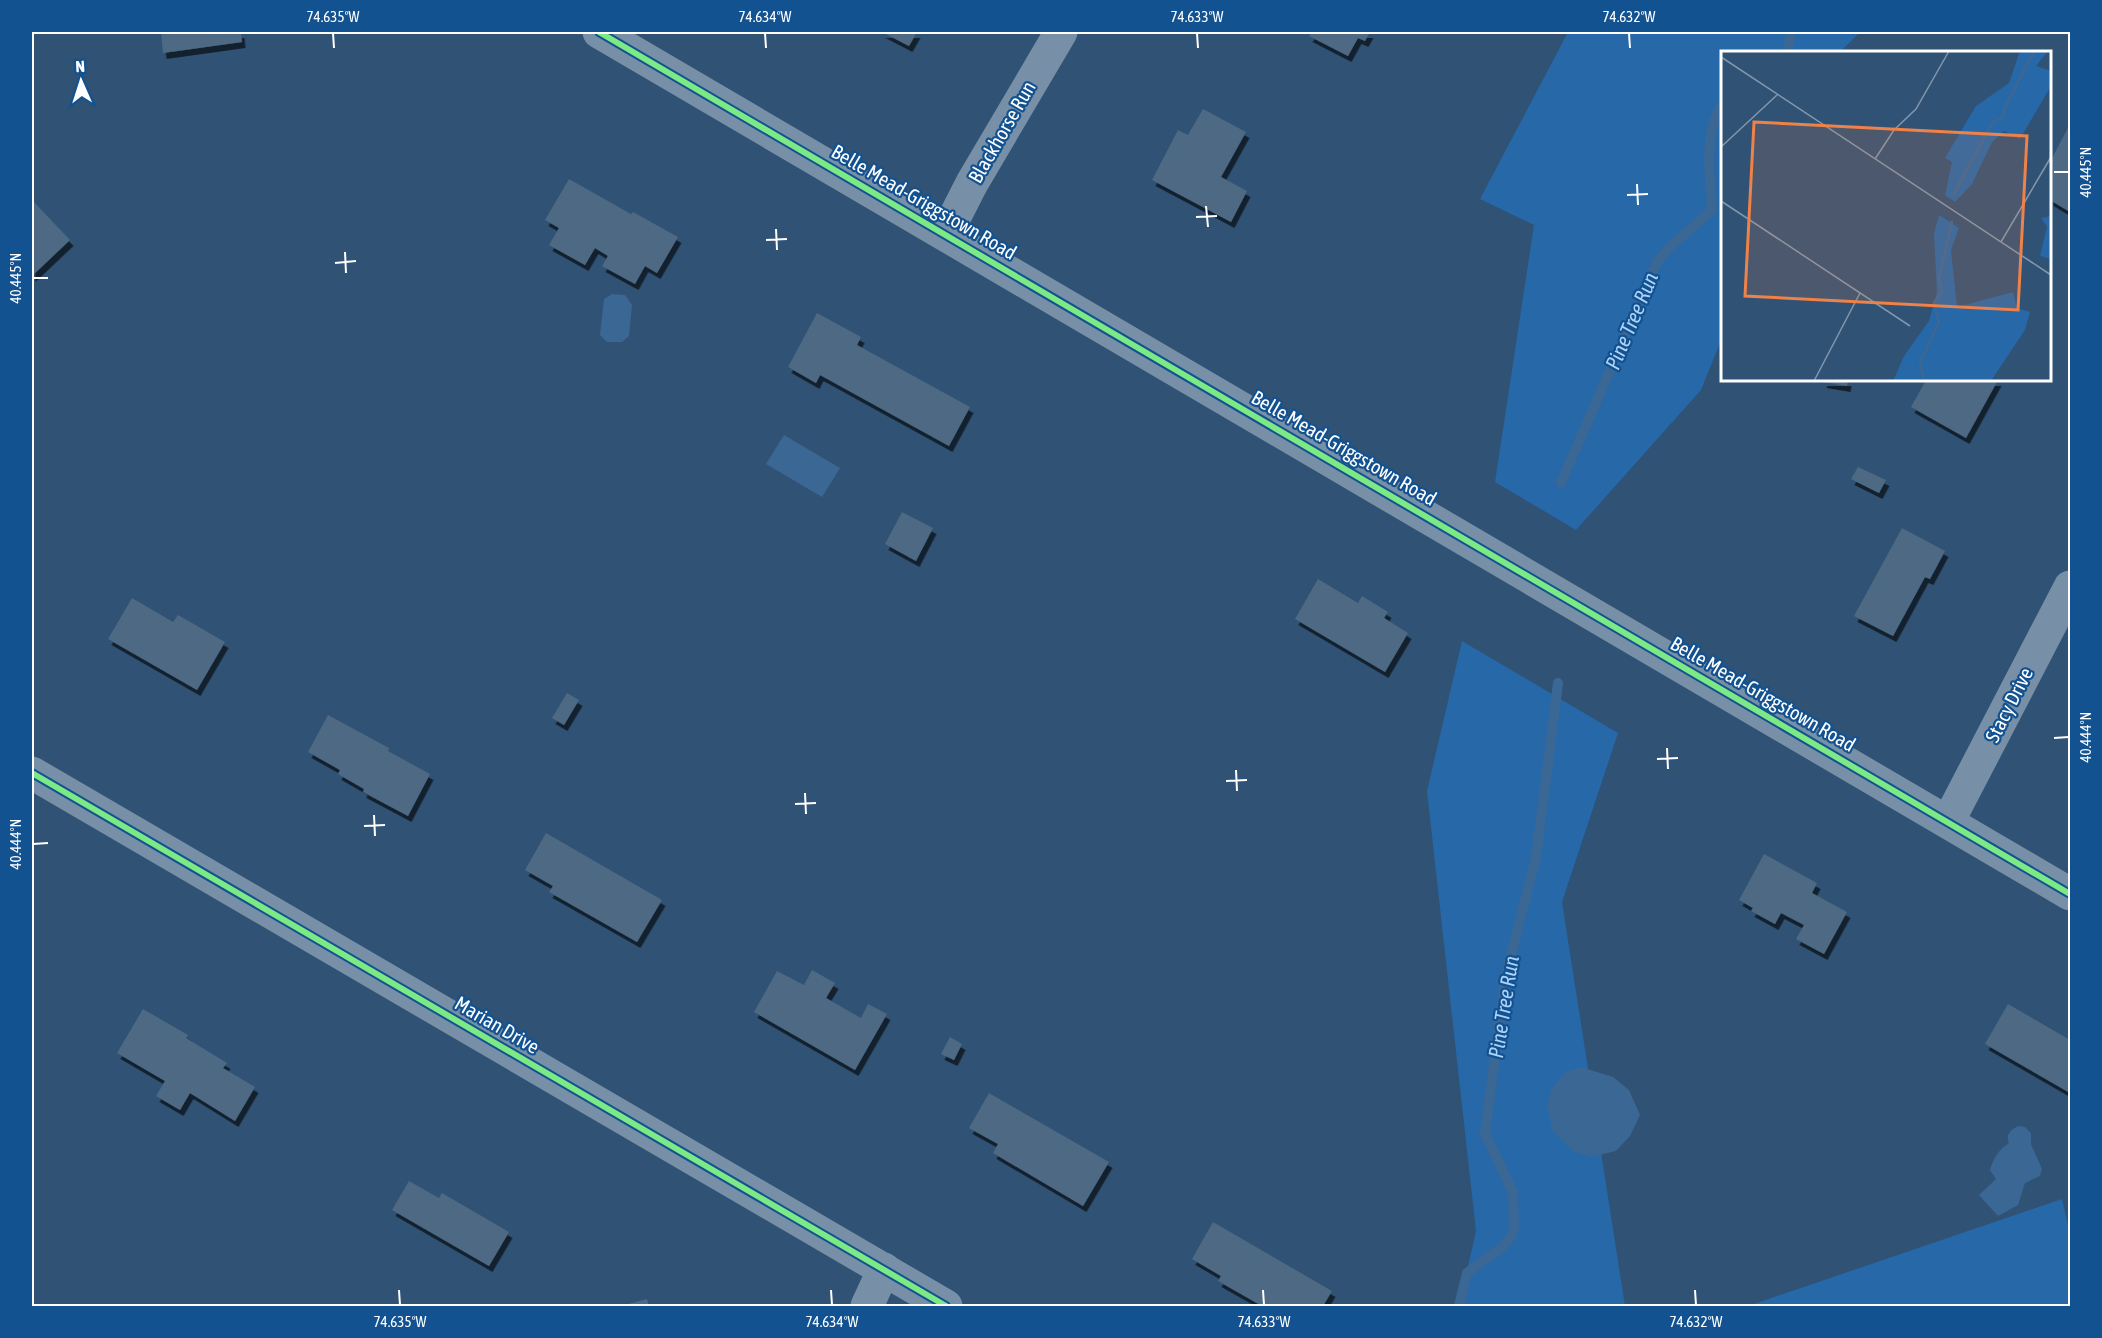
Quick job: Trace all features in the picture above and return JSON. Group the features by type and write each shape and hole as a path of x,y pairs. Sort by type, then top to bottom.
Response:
{"street":[{"name":"Belle Mead-Griggstown Road","path":"599,32 2070,894"},
{"name":"Blackhorse Run","path":"946,234 972,183 1061,32"},
{"name":"Stacy Drive","path":"1948,822 2070,587"},
{"name":"Marian Drive","path":"32,772 946,1306"},
{"path":"867,1306 884,1269"}],"shaded area":[{"path":"1568,32 1860,32 1841,51 1721,51 1721,340 1701,390 1576,530 1495,482 1534,225 1480,199"},
{"path":"612,294 625,295 632,305 629,336 622,342 607,342 600,335 604,299"},
{"path":"784,435 840,468 822,497 766,464"},
{"path":"1462,641 1618,733 1562,902 1625,1306 1459,1306 1476,1231 1427,791"},
{"path":"1581,1067 1613,1077 1629,1090 1640,1115 1630,1136 1616,1151 1591,1157 1573,1151 1553,1131 1547,1107 1551,1089 1566,1072"},
{"path":"2018,1126 2025,1127 2031,1133 2031,1144 2042,1169 2040,1176 2025,1183 2018,1205 1998,1216 1979,1195 1996,1179 1990,1170 1993,1162 1999,1151 2009,1143 2009,1133"},
{"path":"2062,1199 2070,1233 2070,1306 1748,1306"}],"building":[{"path":"161,32 241,32 242,42 163,53"},
{"path":"882,32 917,32 909,46"},
{"path":"1312,32 1370,32 1365,41 1358,38 1348,56 1309,36"},
{"path":"1203,109 1246,132 1221,177 1247,191 1231,222 1152,180 1178,130 1188,135"},
{"path":"2070,124 2070,212 2051,201 2051,160"},
{"path":"569,179 678,237 657,273 645,266 635,284 602,266 608,256 595,248 585,265 549,245 559,228 545,220"},
{"path":"32,200 70,240 32,276"},
{"path":"817,313 861,337 857,345 970,407 949,446 820,375 816,383 788,367"},
{"path":"1824,381 1848,381 1847,386"},
{"path":"1925,381 1997,381 1966,438 1911,407"},
{"path":"1858,467 1886,480 1879,493 1851,479"},
{"path":"902,512 933,528 916,561 885,544"},
{"path":"1902,528 1945,551 1930,579 1925,577 1893,636 1854,616"},
{"path":"1318,579 1358,603 1362,596 1388,612 1384,618 1408,633 1385,672 1295,619"},
{"path":"132,598 173,622 178,615 225,642 197,690 108,639"},
{"path":"567,693 579,700 564,725 552,718"},
{"path":"328,715 389,748 388,751 430,774 408,816 363,792 364,789 338,774 340,770 308,752"},
{"path":"546,833 662,900 637,942 549,892 553,886 525,870"},
{"path":"1764,854 1817,883 1812,893 1847,912 1824,954 1796,939 1804,925 1781,913 1775,924 1751,911 1753,908 1739,900"},
{"path":"812,970 835,983 826,998 861,1018 868,1004 887,1014 855,1070 754,1012 777,971 804,985"},
{"path":"2008,1004 2070,1040 2070,1093 1985,1044"},
{"path":"143,1009 188,1035 186,1038 227,1063 223,1068 255,1087 235,1121 190,1093 180,1110 156,1096 165,1081 117,1053"},
{"path":"950,1037 962,1044 954,1060 941,1054"},
{"path":"989,1093 1109,1162 1083,1206 993,1153 998,1144 969,1128"},
{"path":"409,1181 439,1198 442,1193 509,1232 489,1266 392,1210"},
{"path":"1213,1222 1332,1291 1323,1306 1262,1306 1218,1281 1221,1276 1192,1259"},
{"path":"647,1299 649,1306 621,1306"}],"waterway":[{"name":"Pine Tree Run","path":"1786,51 1791,32"},
{"name":"Pine Tree Run","path":"1561,483 1657,262 1670,247 1712,210 1709,170 1710,141 1712,128 1721,107"},
{"name":"Pine Tree Run","path":"1459,1306 1467,1273 1502,1247 1511,1237 1514,1228 1513,1192 1485,1134 1505,979 1536,857 1558,683"}],"cycle path":[{"path":"599,32 2070,894"},
{"path":"32,773 946,1306"}]}
